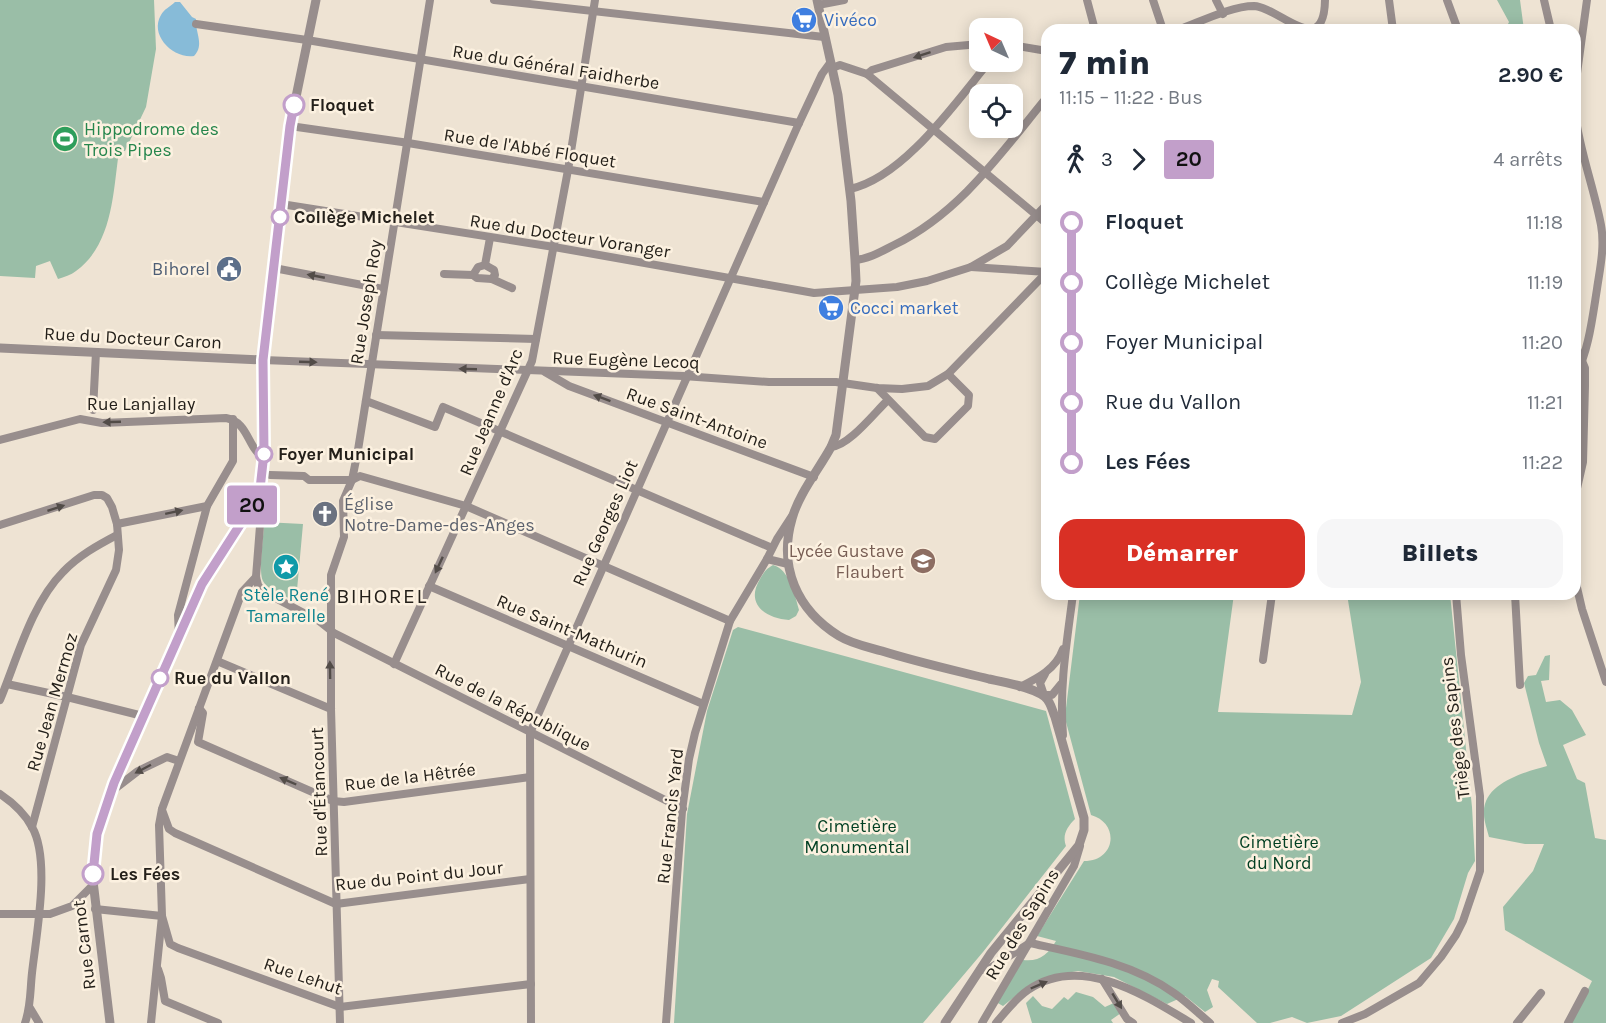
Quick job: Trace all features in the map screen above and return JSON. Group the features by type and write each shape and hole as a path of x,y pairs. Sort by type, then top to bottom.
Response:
{"street":[{"name":"Rue Carnot","path":"110,1023 95,909 97,834 112,791 202,584 256,498 261,482 264,458 263,360 290,126 316,0"},
{"name":"Rue Joseph Roy","path":"344,537 344,501 352,480 366,401 430,0"},
{"path":"494,0 824,36"},
{"name":"Rue Jeanne d'Arc","path":"394,664 532,362 568,170 595,0"},
{"path":"844,0 818,2 838,95 850,189 855,260 854,291 836,435 792,516 787,543 788,564 794,585 803,602 818,619 840,636 856,644 1044,695 1052,695 1063,681"},
{"path":"1087,0 1093,24"},
{"path":"1153,0 1161,24"},
{"path":"1216,0 1223,14"},
{"path":"1318,24 1322,19 1325,0"},
{"path":"1389,0 1393,24"},
{"path":"1447,0 1456,24"},
{"path":"1544,0 1550,24"},
{"path":"1581,44 1587,0"},
{"path":"1196,24 1245,7 1261,7 1292,24"},
{"name":"Rue du Général Faidherbe","path":"196,24 307,40 799,123"},
{"path":"867,74 872,70 946,47 969,45"},
{"path":"1023,47 1041,50"},
{"path":"831,66 840,65 867,74 1041,220"},
{"name":"Rue Georges Liot","path":"531,1023 530,733 799,123 822,74 831,66"},
{"path":"850,189 873,180 912,151 981,72"},
{"path":"855,260 886,249 926,227 959,201 1041,104"},
{"name":"Rue de l'Abbé Floquet","path":"290,126 764,202"},
{"path":"1581,147 1601,226 1603,244 1589,339 1581,366"},
{"name":"Rue du Docteur Voranger","path":"281,204 814,293 897,287 927,281 971,267"},
{"path":"971,267 1007,246 1041,211"},
{"path":"485,265 490,238"},
{"path":"473,275 478,267 485,265 494,270 495,275 492,279"},
{"path":"971,267 1041,272"},
{"path":"274,268 383,289"},
{"path":"444,274 473,275 477,278 492,279 512,288"},
{"path":"877,388 925,437 935,439 968,406 969,395 948,374 1041,278"},
{"path":"376,335 536,339"},
{"name":"Rue du Docteur Caron","path":"0,348 263,360"},
{"path":"93,410 96,352"},
{"path":"1581,358 1586,386 1581,471"},
{"name":"Rue Eugène Lecoq","path":"263,360 526,372 687,376 902,389 928,386 948,374"},
{"name":"Rue Saint-Antoine","path":"544,372 569,386 814,477"},
{"path":"569,372 569,386"},
{"path":"831,447 838,446 850,437 888,400"},
{"path":"366,401 435,427 443,407 773,547 787,543"},
{"name":"Rue Lanjallay","path":"0,440 80,419 102,423 233,419"},
{"path":"233,419 244,429 261,457 264,458"},
{"path":"179,636 178,615 207,506 234,461 233,419"},
{"path":"270,475 304,476 309,480 352,480 360,476 466,506 731,619"},
{"path":"0,525 94,495 102,495 106,498 117,524 207,506"},
{"path":"151,1023 162,916 159,825 162,809 242,592 256,577 261,513 256,498"},
{"name":"Rue Francis Yard","path":"666,1023 689,759 703,704 731,619 792,516"},
{"name":"Rue Jean Mermoz","path":"32,827 81,645 116,570 119,550 117,524"},
{"path":"0,700 36,611 52,585 64,571 86,553 117,534"},
{"name":"Rue d'Étancourt","path":"340,1023 330,631 331,574 344,537"},
{"path":"767,559 788,564"},
{"name":"Rue de la République","path":"256,577 262,591 319,621 330,631 683,809"},
{"name":"Rue Saint-Mathurin","path":"429,586 703,704"},
{"path":"1064,748 1060,707 1072,600"},
{"path":"1263,660 1271,600"},
{"name":"Triège des Sapins","path":"1342,1023 1365,1014 1419,982 1441,957 1463,921 1480,871 1480,796 1461,656 1456,600"},
{"path":"1515,600 1520,685"},
{"path":"1580,600 1606,682"},
{"path":"1020,687 1046,672 1056,662 1066,642"},
{"path":"217,661 331,709"},
{"path":"945,1023 1012,924 1066,862 1082,839 1084,818 1050,703 1040,683 1046,672"},
{"path":"7,684 144,716"},
{"name":"Rue de la Hêtrée","path":"199,708 203,713 198,742 333,801 344,802 530,777"},
{"path":"112,791 138,771 167,757 179,761"},
{"path":"0,794 32,827 41,866 40,914 30,1008 25,1023"},
{"name":"Rue du Point du Jour","path":"162,809 169,829 176,833 336,904 530,879"},
{"name":"Rue des Sapins","path":"982,1023 1074,866 1082,839"},
{"path":"0,914 50,914 72,906 94,884"},
{"path":"95,909 162,916"},
{"name":"Rue Lehut","path":"162,916 170,944 340,1007 531,984"},
{"path":"980,970 987,969 1030,943 1110,962 1137,972 1174,993 1210,1023"},
{"path":"157,968 165,1001 218,1023"},
{"path":"996,1023 1030,988 1050,980 1075,975 1114,981 1191,1023"},
{"path":"1102,979 1127,1019 1133,1023"},
{"path":"1568,1023 1585,991"},
{"path":"1517,1023 1541,993"},
{"path":"30,1008 39,1023"}],"green space":[{"name":"Hippodrome des Trois Pipes","path":"0,0 154,0 156,49 146,107 125,151 119,151 113,200 104,232 88,260 74,272 58,279 50,261 36,266 35,278 0,276"},
{"path":"1497,0 1520,0 1523,24 1508,24"},
{"path":"264,522 303,524 296,601 273,590 263,581 261,561"},
{"path":"773,565 779,567 787,577 799,610 796,616 789,620 765,613 756,602 756,588 760,579"},
{"name":"Cimetière du Nord","path":"1079,600 1233,600 1218,712 1352,715 1361,682 1348,600 1451,600 1472,807 1475,861 1468,873 1454,919 1431,958 1341,1016 1307,1023 1292,1017 1270,1023 1257,1023 1218,987 1219,981 1212,979 1207,990 1213,1007 1205,1012 1185,996 1167,1004 1114,977 1078,971 1060,974 1028,986 1003,1006 996,1002 1023,960 1039,958 1053,946 1056,941 1037,936 1084,861 1103,855 1110,841 1107,826 1100,819 1091,815 1066,722"},
{"name":"Cimetière Monumental","path":"738,627 1046,711 1075,819 1066,831 1066,846 983,952 923,1023 674,1023 687,814 707,711 733,630"},
{"path":"1550,655 1549,680 1541,681 1546,702 1560,700 1572,710 1586,735 1563,745 1577,779 1585,783 1595,838 1606,840 1606,1023 1571,1023 1592,981 1505,930 1503,907 1533,871 1544,844 1525,844 1489,837 1484,819 1485,803 1497,787 1517,776 1547,766 1524,683 1528,676 1536,675 1545,656"},
{"path":"1076,992 1093,997 1105,1007 1116,1002 1121,1013 1111,1020 1113,1023 1032,1023 1026,1003 1033,996 1042,1006 1052,1009 1064,997 1068,1000"}],"water":[{"path":"175,2 180,2 196,19 199,48 194,56 178,54 171,50 161,38 158,30 161,15"}],"bus line":[{"name":"20","path":"93,874 97,834 114,783 202,584 260,489 264,453 263,360 294,105"}],"place":[{"name":"Vivéco","path":"804,20"},
{"name":"Floquet","path":"294,105"},
{"name":"Hippodrome des Trois Pipes","path":"65,139"},
{"name":"Collège Michelet","path":"280,217"},
{"name":"Bihorel","path":"229,269"},
{"name":"Cocci market","path":"831,308"},
{"name":"Foyer Municipal","path":"264,454"},
{"name":"Église Notre-Dame-des-Anges","path":"325,514"},
{"name":"Lycée Gustave Flaubert","path":"923,561"},
{"name":"Stèle René Tamarelle","path":"286,567"},
{"name":"Rue du Vallon","path":"160,678"},
{"name":"Les Fées","path":"93,874"}],"district":[{"name":"BIHOREL","path":"382,596"}]}
